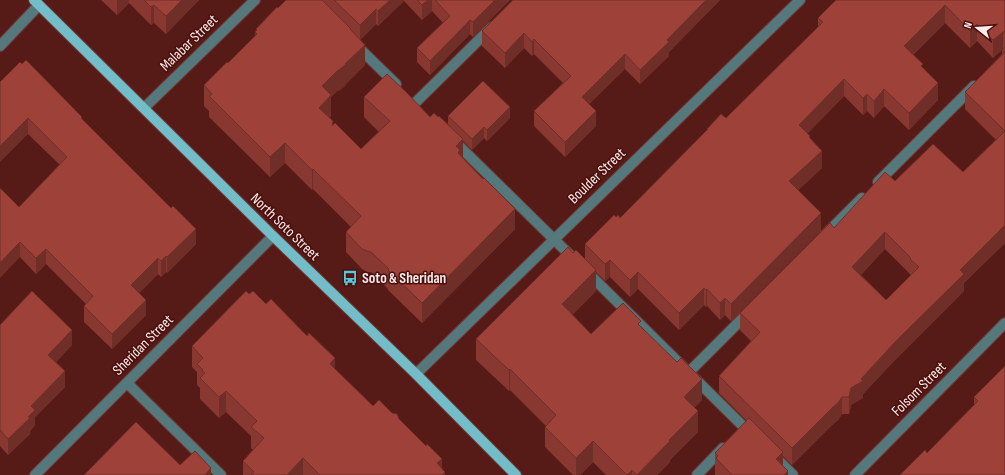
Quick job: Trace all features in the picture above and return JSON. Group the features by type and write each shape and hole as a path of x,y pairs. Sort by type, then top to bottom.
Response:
{"main road":[{"name":"North Soto Street","path":"36,2 273,236 416,374 516,475"}],"street":[{"name":"Malabar Street","path":"144,108 255,0"},
{"name":"Boulder Street","path":"416,374 800,0"},
{"path":"0,46 36,2"},
{"path":"349,38 413,101 497,22"},
{"path":"816,244 983,77"},
{"path":"449,136 689,372 742,429 763,445 793,475"},
{"name":"Sheridan Street","path":"35,475 273,236"},
{"path":"689,372 755,305"},
{"name":"Folsom Street","path":"855,475 1005,323"},
{"path":"127,382 221,475"},
{"path":"697,475 729,443"}],"building":[{"path":"144,0 182,0 166,16 154,5 151,7"},
{"path":"286,0 322,0 365,45 322,86 331,95 319,108 333,121 332,126 335,123 361,149 390,121 364,97 387,74 430,117 434,113 438,117 439,116 463,139 456,146 460,150 458,153 515,209 422,303 371,252 362,249 346,232 361,216 285,143 270,157 209,96 212,94 204,85 257,34 255,32 257,30 256,29 277,7 278,8"},
{"path":"334,0 390,0 378,11 376,9 360,25"},
{"path":"417,0 428,0 422,5"},
{"path":"435,0 495,0 473,22 470,20 430,61 417,48 450,16"},
{"path":"513,0 706,0 667,40 669,42 640,70 625,54 582,97 596,111 565,142 534,111 571,76 534,39 532,42 524,33 505,53 482,31"},
{"path":"836,0 1005,0 1005,32 993,40 977,24 970,31 945,5 904,46 923,64 921,66 938,83 909,113 884,89 874,101 867,94 863,98 844,79 799,125 822,151 789,181 821,213 731,304 725,298 720,303 707,289 706,290 704,288 679,313 638,272 630,280 610,260 605,264 585,244 614,215 616,217 618,215 620,218 721,114 726,118 823,22 818,18"},
{"path":"1005,52 1005,131 965,92"},
{"path":"26,60 82,117 81,118 171,208 173,206 196,229 167,257 166,256 161,261 158,258 131,285 146,300 112,334 84,306 93,296 46,249 36,258 20,242 0,263 0,188 19,207 67,157 28,118 0,146 0,82 20,62 22,64"},
{"path":"483,81 510,107 487,130 484,127 472,139 448,116"},
{"path":"1005,131 1005,225 960,270 964,274 896,341 861,379 863,381 851,388 849,397 842,397 838,403 792,448 719,376 760,332 740,313 830,223 834,228 885,172 895,181 933,144 963,172","holes":["885,232 911,258 910,259 919,267 886,300 852,267"]},
{"path":"568,247 573,253 576,250 596,270 562,304 591,334 623,303 641,321 638,324 677,362 681,358 702,379 684,397 698,411 637,475 632,470 627,475 593,441 576,458 545,427 556,415 510,369 509,370 476,339"},
{"path":"32,291 72,330 48,355 65,371 31,406 35,410 28,417 30,418 8,439 0,430 0,325"},
{"path":"246,291 249,294 253,291 266,304 271,299 307,336 309,333 335,358 330,364 373,406 379,400 392,413 397,414 399,419 426,446 427,444 442,459 437,463 445,472 442,475 320,475 303,458 287,475 251,475 254,472 243,461 264,438 251,427 257,421 226,391 219,397 200,378 205,373 197,364 203,358 192,346"},
{"path":"1005,366 1005,475 900,475 925,450 927,453 978,401 974,397"},
{"path":"749,418 783,452 776,459 788,471 784,475 732,475 716,458 718,456 715,453"},
{"path":"136,422 180,465 195,451 211,468 205,475 84,475"}],"place":[{"name":"Soto & Sheridan","path":"350,278"}]}
